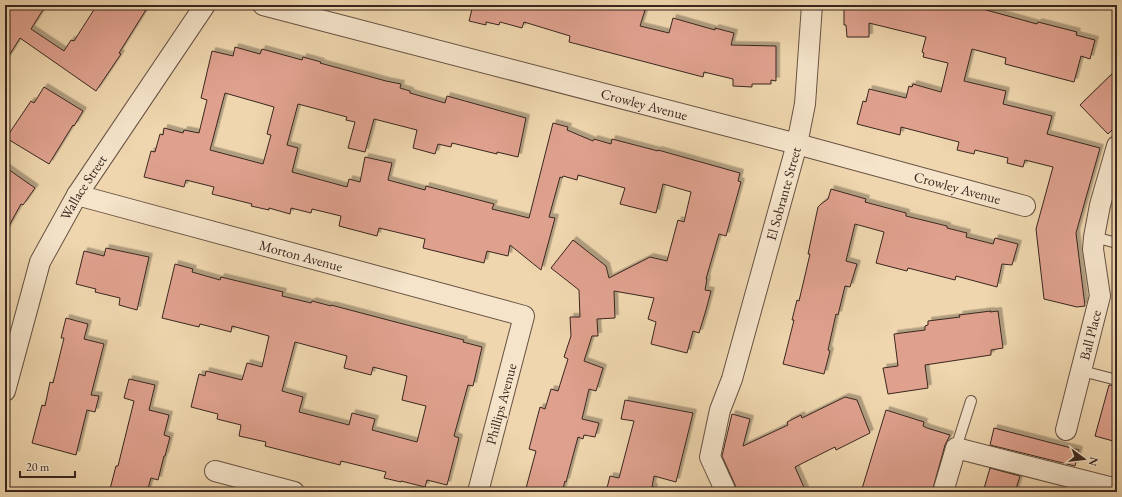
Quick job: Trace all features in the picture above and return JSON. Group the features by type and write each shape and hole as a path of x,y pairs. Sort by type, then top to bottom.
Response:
{"street":[{"name":"Wallace Street","path":"5,391 40,262 77,195 205,5"},
{"name":"Crowley Avenue","path":"263,5 797,144 1025,206"},
{"name":"El Sobrante Street","path":"726,492 710,456 720,410 732,378 797,144 805,104 812,5"},
{"name":"Ball Place","path":"1066,430 1100,296 1093,249 1094,237 1100,205 1117,146"},
{"name":"Morton Avenue","path":"77,195 524,316"},
{"name":"Phillips Avenue","path":"478,492 524,316"},
{"path":"943,492 956,448 1117,489"},
{"path":"215,471 294,492"}],"lane":[{"path":"1094,237 1117,244"},
{"path":"1082,371 1117,380"},
{"path":"956,448 971,401"}],"building":[{"path":"5,5 46,5 31,29 64,51 71,40 74,41 97,5 149,5 119,53 121,54 96,91 20,38 5,62"},
{"path":"473,5 628,5 645,10 640,26 669,33 673,18 715,30 715,28 734,33 731,45 776,46 776,81 771,80 771,84 752,84 752,87 733,86 733,79 704,72 703,77 569,42 570,36 524,22 522,28 500,22 499,25 486,22 486,25 469,21"},
{"path":"844,5 968,5 1037,24 1038,22 1077,32 1076,35 1095,40 1090,59 1081,56 1074,82 1005,64 1006,58 972,49 964,81 1006,91 1003,104 1052,116 1047,134 1100,148 1076,233 1085,306 1077,307 1044,299 1036,229 1053,167 1025,160 1023,167 1007,163 1008,158 975,150 974,154 957,150 959,142 901,127 900,135 857,124 863,101 866,102 869,89 906,98 909,86 912,87 913,84 941,92 948,63 923,57 924,53 922,52 926,37 869,23 869,37 847,37 846,25 844,25"},
{"path":"235,47 260,54 262,49 302,60 303,57 321,62 320,63 401,84 400,88 410,91 410,93 445,103 447,96 526,118 518,157 497,152 497,154 452,143 451,147 438,144 435,154 413,148 417,130 374,119 365,152 348,148 355,122 346,120 347,117 298,104 287,145 298,148 292,172 347,187 349,179 360,182 365,157 392,163 388,180 425,190 426,186 494,204 492,209 529,218 553,123 568,127 567,130 593,141 594,139 611,144 612,139 740,173 738,181 741,182 726,236 719,234 706,279 705,290 711,291 706,310 699,333 693,331 687,353 651,344 656,322 648,319 654,298 614,291 615,318 597,319 598,336 592,336 584,361 603,368 596,391 589,389 582,419 599,423 595,437 584,435 583,439 578,437 562,492 525,492 536,451 529,449 540,407 545,409 551,389 558,391 568,359 564,357 571,336 570,317 580,317 579,290 551,268 573,240 606,266 609,278 650,257 667,261 678,220 684,222 691,192 663,184 656,213 620,204 625,188 578,175 577,180 563,176 562,178 560,177 549,217 555,218 541,270 510,245 508,256 487,251 484,263 423,248 425,239 379,228 377,236 339,226 341,216 312,209 311,213 291,208 290,214 269,208 269,210 212,194 214,187 186,180 184,187 144,177 151,151 155,152 160,134 163,135 164,128 183,133 184,130 199,133 207,100 201,98 212,51 233,56","holes":["225,93 274,107 267,134 271,135 263,164 210,150"]},
{"path":"1117,69 1117,125 1108,134 1080,105"},
{"path":"44,87 83,111 49,164 6,138 31,101 34,103"},
{"path":"5,167 35,188 23,205 21,204 5,233"},
{"path":"831,189 866,199 865,202 906,213 906,216 947,226 947,228 967,233 966,237 993,244 995,238 1018,244 1012,265 1002,264 997,287 956,276 955,280 908,268 907,271 876,263 884,232 855,224 846,261 857,264 850,287 845,286 838,315 836,314 828,350 830,351 824,374 783,364 794,320 792,320 797,300 799,301 810,254 808,254 818,207 828,199"},
{"path":"106,248 149,257 137,310 119,305 120,298 95,292 96,289 76,284 84,251 104,256"},
{"path":"175,264 193,269 192,272 220,280 221,277 283,292 282,296 311,303 312,301 331,305 464,340 463,342 482,347 473,386 468,385 454,436 459,438 447,485 427,480 425,487 384,478 386,472 341,461 340,465 265,446 266,442 239,436 241,425 217,419 218,414 191,407 199,374 205,376 206,371 242,380 247,363 262,367 269,336 232,326 231,332 200,324 199,327 162,318","holes":["295,342 347,356 344,368 371,375 373,367 407,376 402,400 426,406 417,442 372,430 375,419 352,413 349,425 299,412 303,397 282,391"]},
{"path":"991,311 990,312 998,311 1003,348 991,350 991,355 925,365 928,388 888,394 883,368 898,366 894,334 925,330 925,326 928,325 928,321"},
{"path":"66,318 88,324 84,339 104,344 91,395 99,396 95,412 87,410 76,455 32,443 42,405 45,406 50,382 53,383 64,338 61,338"},
{"path":"129,379 155,385 149,410 169,415 164,435 170,437 165,456 158,480 151,478 147,492 123,492 110,489 116,466 118,466 134,401 124,398"},
{"path":"1109,385 1117,386 1117,439 1114,438 1113,441 1095,436"},
{"path":"845,397 857,400 870,433 836,450 835,447 795,467 806,492 737,492 722,456 732,414 750,419 743,446 788,425 787,422 801,415 802,418"},
{"path":"625,400 693,413 676,482 654,476 652,487 654,487 653,492 606,492 610,476 619,478 634,421 621,419"},
{"path":"886,410 924,422 923,426 927,428 950,435 945,445 932,492 861,492"},
{"path":"994,428 1079,450 1075,466 990,445"},
{"path":"990,468 1020,476 1015,492 983,492"}]}
